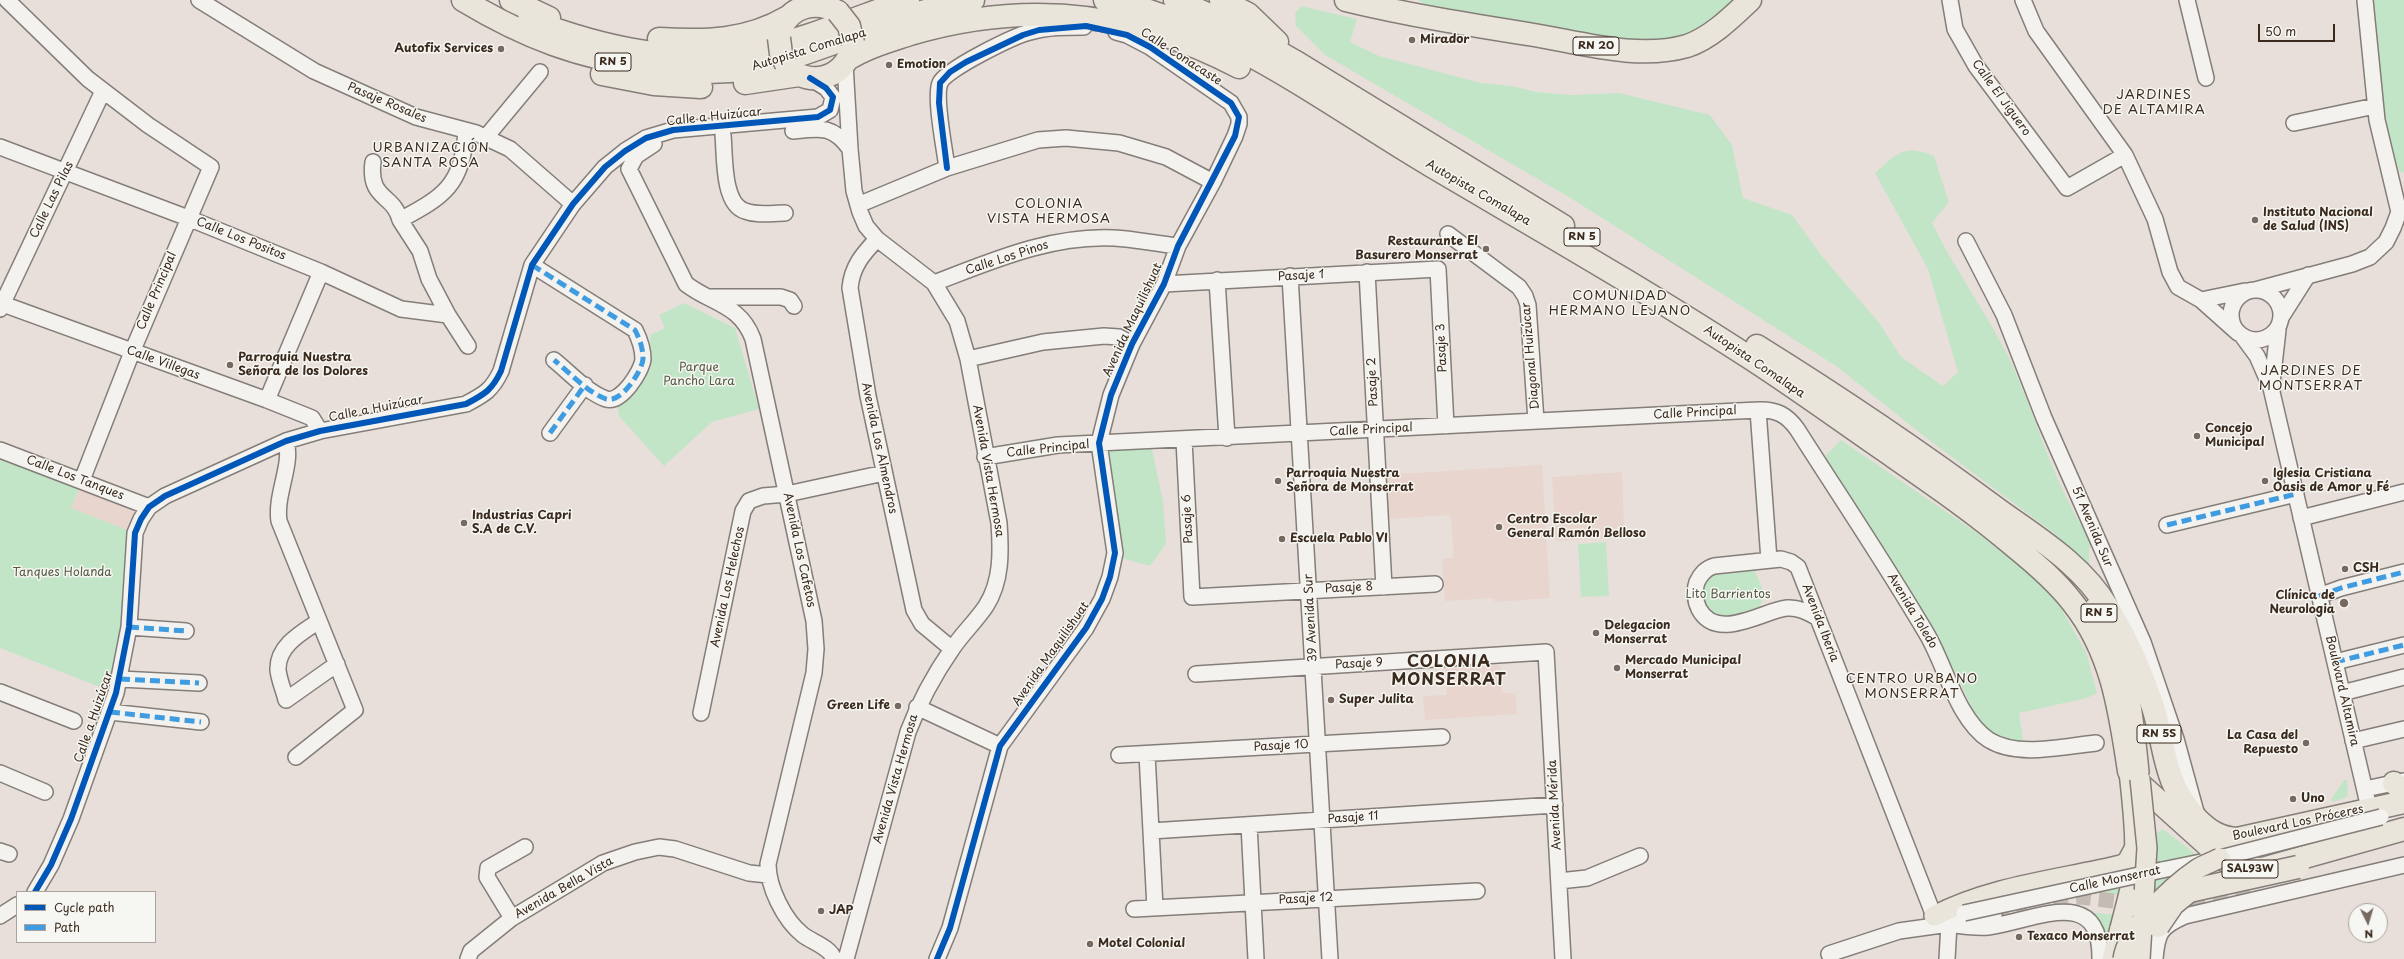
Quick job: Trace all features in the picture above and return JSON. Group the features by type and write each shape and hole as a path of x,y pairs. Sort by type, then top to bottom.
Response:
{"highway":[{"path":"450,0 478,23 497,34 552,58 605,75 654,84 693,87 738,84 799,72 827,77 849,55 939,24 967,17 1023,12 1101,17 1138,24 1182,40 1224,59 1304,101 1365,127"},
{"name":"Autopista Comalapa","path":"463,0 499,22 529,36 588,57 676,71 717,73 774,63 942,6 973,0"},
{"name":"Autopista Comalapa","path":"491,0 523,18 618,48 657,53 702,55 736,53 769,47 908,0"},
{"path":"511,0 538,14 562,23 640,37 679,40 721,39 748,35 768,29 792,10 807,6 832,5 849,26 849,55"},
{"name":"Autopista Comalapa","path":"1105,0 1156,13 1203,32 1278,71 1365,127 1574,250 1746,355 1972,511 2043,571 2074,604 2100,649 2117,698 2135,775"},
{"name":"Autopista Comalapa","path":"1175,0 1228,23 1294,60 1813,381 1977,493"},
{"path":"1221,0 1248,14 1265,29 1294,60"},
{"name":"RN 20","path":"1346,0 1428,18 1596,46 1655,50 1688,45 1706,37 1750,0"},
{"path":"1403,0 1428,18"},
{"path":"792,10 779,38 781,54 799,72"},
{"name":"Boulevard Los Próceres","path":"1977,493 2055,548 2089,582 2107,608 2147,690 2153,708 2167,770 2174,788 2199,821 2216,835 2237,839 2371,805 2402,789"},
{"name":"SAL93W","path":"2135,775 2137,783 2206,845 2237,867 2262,869 2404,831"},
{"path":"2263,885 2341,863 2404,831"},
{"path":"2158,932 2173,904 2190,891 2298,867 2332,857 2359,842"}],"main road":[{"name":"RN 5","path":"1977,493 2003,521 2064,569 2075,580 2099,613 2113,641 2124,669 2131,704 2135,775 2135,847 2134,871 2112,959"},
{"name":"RN 5","path":"2135,775 2147,848 2146,888 2140,959"},
{"path":"1941,920 1957,904 2023,885 2121,865 2127,862 2135,847"},
{"path":"2123,959 2128,942 2149,913 2189,876 2220,858"}],"street":[{"path":"7,0 88,79 103,91"},
{"name":"Pasaje Rosales","path":"199,0 314,72 416,117 486,137 510,149 573,204"},
{"name":"Calle El Jiguero","path":"1950,0 1955,29 1976,66 2067,188 2125,155"},
{"name":"Boulevard Altamira","path":"2023,0 2036,30 2125,155 2155,220 2170,272 2178,287 2201,300 2240,335 2257,356 2271,388 2353,741 2371,805"},
{"path":"2187,0 2206,78"},
{"path":"2201,300 2252,290 2352,264 2370,257 2386,242 2394,228 2399,212 2375,106 2365,0"},
{"name":"Calle Conacaste","path":"947,168 939,103 940,83 950,72 1028,32 1058,27 1086,26 1127,35 1139,40 1230,103 1239,117 1239,124 1235,136 1212,182"},
{"name":"Avenida Vista Hermosa","path":"842,957 858,918 908,732 918,707 952,649 989,600 1000,562 999,523 985,457 968,359 957,321 934,283 877,239 866,226 858,205 850,149 849,55"},
{"path":"486,137 540,72"},
{"name":"Calle a Huizúcar","path":"36,891 42,884 56,854 110,712 120,679 129,627 135,533 141,519 149,507 183,486 286,441 320,431 466,404 484,395 494,386 501,371 532,265 573,204 605,167 640,141 673,130 818,117 830,110 833,97 826,88 799,72"},
{"name":"Calle Principal","path":"82,480 132,352 188,218 210,170 209,164 148,125 103,91"},
{"name":"Calle Las Pilas","path":"1,305 67,171 103,91"},
{"path":"2294,123 2375,106"},
{"name":"Calle a Huizúcar","path":"630,165 640,152 662,141 675,137 824,129 835,132 850,149"},
{"path":"400,220 424,207 445,191 457,176 464,156 466,131"},
{"path":"723,135 727,186 738,207 745,211 766,214 785,213"},
{"path":"858,205 947,168 1038,140 1090,139 1145,149 1166,157 1212,182"},
{"path":"605,167 630,165 633,153 640,141"},
{"name":"Calle Los Positos","path":"0,147 67,171 188,218 320,272 401,309 448,315"},
{"path":"373,162 372,174 374,185 382,198 398,210 400,220 420,251 429,279 448,315 468,346"},
{"name":"Avenida Los Cafetos","path":"630,165 686,284 696,292 723,304 746,323 753,339 814,620 816,661 768,864 768,875 776,895 793,923 802,934 842,957"},
{"name":"Avenida Maquilishuat","path":"937,959 950,928 1000,746 1086,628 1102,599 1110,577 1115,553 1100,443 1111,395 1132,344 1164,284 1178,246 1212,182"},
{"name":"Diagonal Huizúcar","path":"1448,234 1519,287 1525,296 1528,305 1536,421"},
{"name":"Calle Los Pinos","path":"934,283 1021,250 1054,242 1113,238 1178,246"},
{"name":"Avenida Los Almendros","path":"877,239 859,259 852,275 850,288 884,473 917,617 922,624 952,649"},
{"name":"51 Avenida Sur","path":"1966,241 2004,315 2044,418 2143,642 2176,739 2199,821"},
{"path":"532,265 635,330 642,343 643,360 640,371 620,397 607,399 585,385 554,360"},
{"name":"Pasaje 1","path":"1164,284 1438,269"},
{"name":"Pasaje 3","path":"1438,269 1446,426"},
{"path":"267,400 320,272"},
{"name":"Pasaje 2","path":"1367,272 1384,587"},
{"path":"2280,323 2281,309 2275,297 2262,290 2252,290 2237,298 2231,309 2232,322 2240,335 2261,340 2273,335 2280,323 2308,275"},
{"name":"39 Avenida Sur","path":"1290,276 1314,666 1325,898 1330,959"},
{"path":"1217,280 1227,438"},
{"path":"746,323 752,306 767,296"},
{"path":"707,297 767,296 786,298 794,306"},
{"name":"Calle Villegas","path":"1,305 267,400 312,418 320,431"},
{"name":"Boulevard Altamira","path":"2271,388 2280,323"},
{"path":"968,359 1043,342 1104,336 1119,337 1132,344"},
{"path":"550,433 585,385"},
{"path":"1758,410 1769,560"},
{"name":"Calle Principal","path":"985,457 1045,447 1100,443 1227,438 1758,410"},
{"name":"Avenida Toledo","path":"1758,410 1774,411 1782,414 1797,429 1928,636 1966,716 1978,732 1997,744 2019,749 2096,742"},
{"name":"Pasaje 6","path":"1184,440 1192,597"},
{"path":"286,441 288,453 277,508 279,521 355,710 296,757"},
{"name":"Calle Los Tanques","path":"0,450 82,480 149,507"},
{"name":"Avenida Los Helechos","path":"702,713 743,511 749,501 755,498 787,494 884,473"},
{"path":"2301,518 2404,492"},
{"path":"2167,525 2296,494"},
{"name":"Avenida Iberia","path":"1816,617 1801,609 1788,608 1743,622 1727,624 1713,621 1700,612 1696,602 1696,589 1706,569 1714,566 1784,559 1798,567 1816,617 1941,920"},
{"path":"2319,596 2341,588 2404,572"},
{"name":"Pasaje 8","path":"1192,597 1435,584"},
{"path":"319,621 297,636 280,652 278,670 286,700 337,664"},
{"path":"129,627 186,631"},
{"path":"2335,662 2404,646"},
{"name":"Pasaje 9","path":"1196,674 1546,652"},
{"name":"Avenida Mérida","path":"1546,652 1564,959"},
{"path":"2342,692 2404,677"},
{"path":"120,679 199,684"},
{"path":"0,692 74,721"},
{"path":"918,707 1000,746"},
{"path":"110,712 201,722"},
{"path":"2353,741 2404,729"},
{"name":"Pasaje 10","path":"1119,755 1442,737"},
{"path":"1147,754 1155,908"},
{"path":"0,773 45,792"},
{"name":"Pasaje 11","path":"1151,831 1554,805"},
{"name":"Calle Monserrat","path":"1941,920 1964,913 2220,858 2371,805 2404,811"},
{"path":"1249,825 1256,959"},
{"path":"512,918 488,877 487,872 488,868 525,847"},
{"name":"Avenida Bella Vista","path":"468,959 471,951 512,918 603,863 648,849 674,849 749,873 768,875"},
{"path":"1559,881 1587,878 1640,856"},
{"path":"2263,885 2404,864"},
{"path":"2155,959 2158,932 2185,916 2404,864"},
{"name":"Pasaje 12","path":"1134,909 1477,891"},
{"path":"0,916 16,907"},
{"path":"1947,959 1941,920 1988,927 2053,913 2076,913 2088,918 2096,928 2100,941 2100,959"},
{"name":"Calle Monserrat","path":"1825,957 1871,933 1898,923 1994,915"}],"shaded area":[{"name":"Centro Escolar General Ramón Belloso","path":"1542,465 1550,598 1495,602 1494,598 1445,601 1442,559 1454,558 1451,515 1387,519 1384,475"},
{"path":"1622,472 1624,526 1619,527 1605,538 1556,541 1552,477"},
{"path":"80,487 136,512 127,530 71,508"},
{"path":"1500,665 1502,693 1515,693 1517,714 1425,720 1423,696 1447,695 1445,668"}],"green space":[{"path":"1418,0 1737,0 1695,33 1647,44 1432,9"},
{"path":"2373,0 2404,0 2404,172 2400,173 2386,133"},
{"path":"1301,6 1357,19 1350,42 1379,56 1481,83 1512,86 1536,92 1571,95 1619,93 1710,115 1732,145 1743,198 1792,215 1821,255 1880,324 1901,357 1943,386 1958,372 1928,269 1875,173 1902,152 1924,152 1934,156 1949,202 1932,223 2010,360 2056,475 2066,497 2091,540 2089,550 2089,572 2054,533 1925,437 1836,366 1572,199 1325,55 1296,26 1295,14"},
{"name":"Parque Pancho Lara","path":"684,303 735,328 759,409 712,422 664,466 619,416 617,404 651,369 650,335 665,328 659,315"},
{"path":"1841,440 1973,530 2050,589 2086,652 2097,693 2087,698 2019,713 2023,739 2021,745 1988,732 1975,716 1959,679 1825,456"},
{"path":"1152,449 1163,501 1166,544 1150,566 1121,558 1122,549 1109,450"},
{"name":"Tanques Holanda","path":"0,454 80,487 71,508 127,530 122,625 113,674 105,689 0,648"},
{"path":"1606,542 1609,596 1581,597 1578,544"},
{"name":"Lito Barrientos","path":"1754,569 1765,594 1759,608 1728,621 1707,613 1702,592 1708,577 1721,573"},
{"path":"2344,780 2347,780 2348,795 2345,798 2332,802 2331,799"},
{"path":"2163,829 2223,875 2185,888 2138,896 2139,845"},
{"path":"2123,881 2121,895 2073,892"},
{"path":"2087,912 2117,915 2107,959 2102,928"}],"tunnel":[{"path":"2168,909 2253,887"},
{"path":"2053,899 2080,897 2138,904"},
{"path":"1994,915 2026,906"}],"marked path":[{"path":"532,265 635,330 641,344 643,359 639,371 630,385 618,397 612,399 606,399 592,392 554,360"},
{"path":"550,433 585,385"},
{"path":"2167,525 2296,494"},
{"path":"2319,596 2341,588 2404,572"},
{"path":"129,627 186,631"},
{"path":"2335,662 2404,645"},
{"path":"120,679 199,683"},
{"path":"110,712 201,722"}],"cycle path":[{"path":"937,959 950,928 1000,746 1086,628 1102,599 1110,577 1115,553 1099,443 1111,395 1132,344 1164,284 1178,246 1235,136 1239,117 1231,103 1150,47 1127,35 1086,26 1039,30 1023,35 966,62 950,72 940,83 939,103 947,168"},
{"path":"36,891 51,865 71,819 116,693 129,627 135,533 141,519 149,507 165,496 286,441 320,431 466,404 483,394 491,387 501,371 532,265 573,204 605,167 625,151 646,138 673,130 818,117 830,110 833,97 826,88 810,78"}],"place":[{"name":"Mirador","path":"1412,40"},
{"name":"Autofix Services","path":"501,49"},
{"name":"Emotion","path":"889,65"},
{"name":"Instituto Nacional de Salud (INS)","path":"2255,220"},
{"name":"Restaurante El Basurero Monserrat","path":"1486,249"},
{"name":"Parroquia Nuestra Señora de los Dolores","path":"230,365"},
{"name":"Concejo Municipal","path":"2197,436"},
{"name":"Parroquia Nuestra Señora de Monserrat","path":"1278,481"},
{"name":"Iglesia Cristiana Oasis de Amor y Fé","path":"2265,481"},
{"name":"Industrias Capri S.A de C.V.","path":"464,523"},
{"name":"Centro Escolar General Ramón Belloso","path":"1499,527"},
{"name":"Escuela Pablo VI","path":"1282,539"},
{"name":"CSH","path":"2345,569"},
{"name":"Clínica de Neurologia","path":"2344,603"},
{"name":"Delegacion Monserrat","path":"1596,633"},
{"name":"Mercado Municipal Monserrat","path":"1617,668"},
{"name":"Super Julita","path":"1331,700"},
{"name":"Green Life","path":"898,706"},
{"name":"La Casa del Repuesto","path":"2306,743"},
{"name":"Uno","path":"2293,799"},
{"name":"JAP","path":"821,911"},
{"name":"Texaco Monserrat","path":"2019,937"},
{"name":"Motel Colonial","path":"1090,944"}],"district":[{"name":"JARDINES DE ALTAMIRA","path":"2154,102"},
{"name":"URBANIZACIÓN SANTA ROSA","path":"431,156"},
{"name":"COLONIA VISTA HERMOSA","path":"1049,212"},
{"name":"COMUNIDAD HERMANO LEJANO","path":"1620,304"},
{"name":"JARDINES DE MONTSERRAT","path":"2311,378"},
{"name":"COLONIA MONSERRAT","path":"1449,672"},
{"name":"CENTRO URBANO MONSERRAT","path":"1912,686"}]}
